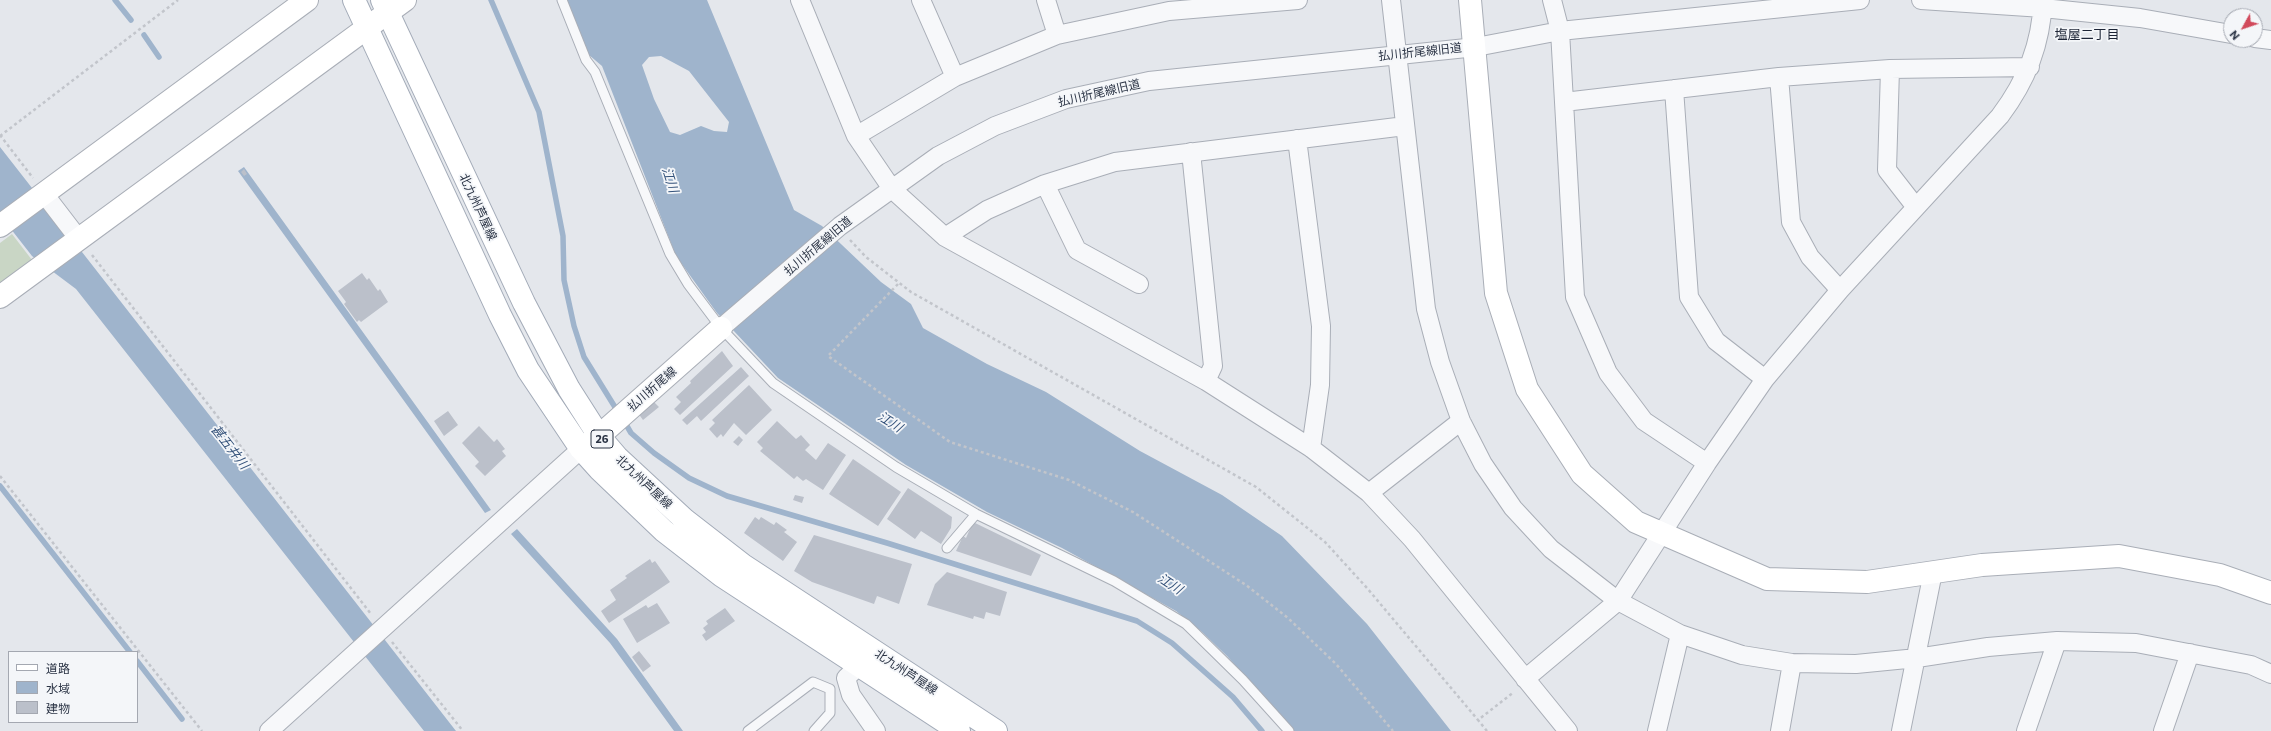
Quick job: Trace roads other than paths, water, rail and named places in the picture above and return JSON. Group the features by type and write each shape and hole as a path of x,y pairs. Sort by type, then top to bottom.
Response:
{"main road":[{"path":"0,226 45,195 307,0"},
{"name":"北九州芦屋線","path":"354,0 500,315 528,370 581,449 599,469 664,531 722,576 852,672 959,731"},
{"path":"0,297 78,238 367,29 385,6 405,0"},
{"name":"払川折尾線旧道","path":"1470,0 1476,47"},
{"name":"北九州芦屋線","path":"385,6 524,303 569,389 599,436 617,457 685,520 743,565 996,731"},
{"path":"1476,47 1496,293 1527,389 1582,474 1636,522 1662,532 1767,579 1867,582 1982,565 2119,556 2220,575 2271,593"},
{"name":"払川折尾線","path":"581,449 599,436 724,325"}],"street":[{"path":"800,0 856,136 892,189 945,237 1206,381 1311,448 1370,493 1412,538 1526,681 1568,731"},
{"path":"921,0 955,77"},
{"path":"1046,0 1057,35"},
{"path":"1391,0 1398,55 1404,126 1426,309 1440,362 1461,421 1483,464 1513,508 1551,549 1618,601 1680,634 1742,655 1792,663 1856,664 1917,658 1988,647 2057,641 2136,643 2251,665 2271,674"},
{"path":"1552,0 1560,31 1574,297 1608,373 1644,421 1707,463"},
{"path":"1476,47 1560,31 1860,0"},
{"path":"1921,0 2043,4 2140,18 2223,33"},
{"path":"856,136 955,77 1057,35 1168,5 1287,1"},
{"path":"1526,681 1618,601 1707,463 1765,379 1840,290 2000,116 2017,93 2030,67 2040,35 2043,4"},
{"name":"払川折尾線旧道","path":"724,325 840,226 938,156 996,126 1066,99 1149,82 1476,47"},
{"path":"1564,102 1779,77 1890,69 2030,67"},
{"path":"1890,69 1887,170 1916,206"},
{"path":"1779,77 1791,222 1810,257 1840,290"},
{"path":"1674,89 1689,297 1716,340 1765,379"},
{"path":"945,237 987,210 1045,184 1115,162 1404,126"},
{"path":"1297,140 1321,326 1320,385 1311,448"},
{"path":"1191,152 1214,366 1206,381"},
{"path":"1045,184 1078,250 1139,284"},
{"path":"45,195 78,238"},
{"path":"1370,493 1461,421"},
{"path":"269,731 581,449"},
{"path":"1901,731 1917,658 1932,572"},
{"path":"1657,731 1680,634"},
{"path":"2026,731 2057,641"},
{"path":"874,651 852,672 851,695 876,731"},
{"path":"2163,731 2190,653"},
{"path":"1780,731 1792,663"}],"lane":[{"path":"562,0 586,60 595,72 670,254 688,284 773,383 896,467 976,514 1114,581 1186,624 1243,680 1289,731"},
{"path":"947,548 976,514"},
{"path":"830,689 852,672"},
{"path":"748,731 813,682 830,689"},
{"path":"814,731 830,713 830,689"}],"water":[{"name":"江川","path":"567,0 707,0 794,210 822,226 881,282 911,304 923,328 987,364 1046,392 1140,451 1222,495 1282,536 1367,624 1451,731 1294,731 1227,656 1202,632 1176,611 1062,548 987,512 906,465 778,378 717,313 676,256 602,66 589,55","holes":["661,56 689,71 729,122 727,132 714,131 701,126 680,135 670,132 654,99 642,65 649,57"]},
{"name":"甚五井川","path":"0,147 456,731 424,731 76,289 32,256 0,215"},
{"path":"244,167 491,510 485,513 238,171"},
{"path":"517,529 617,639 683,731 674,731 610,643 511,534"}],"waterway":[{"path":"115,0 131,20"},
{"path":"491,0 539,112 563,236 564,280 574,326 584,357 618,412"},
{"path":"144,35 159,57"},
{"path":"624,421 631,433 654,453 689,478 727,496 887,543 1137,621 1172,643 1233,697 1262,731"},
{"path":"0,486 129,651"},
{"path":"138,662 182,719"}],"district":[{"name":"塩屋二丁目","path":"2087,35"}]}
